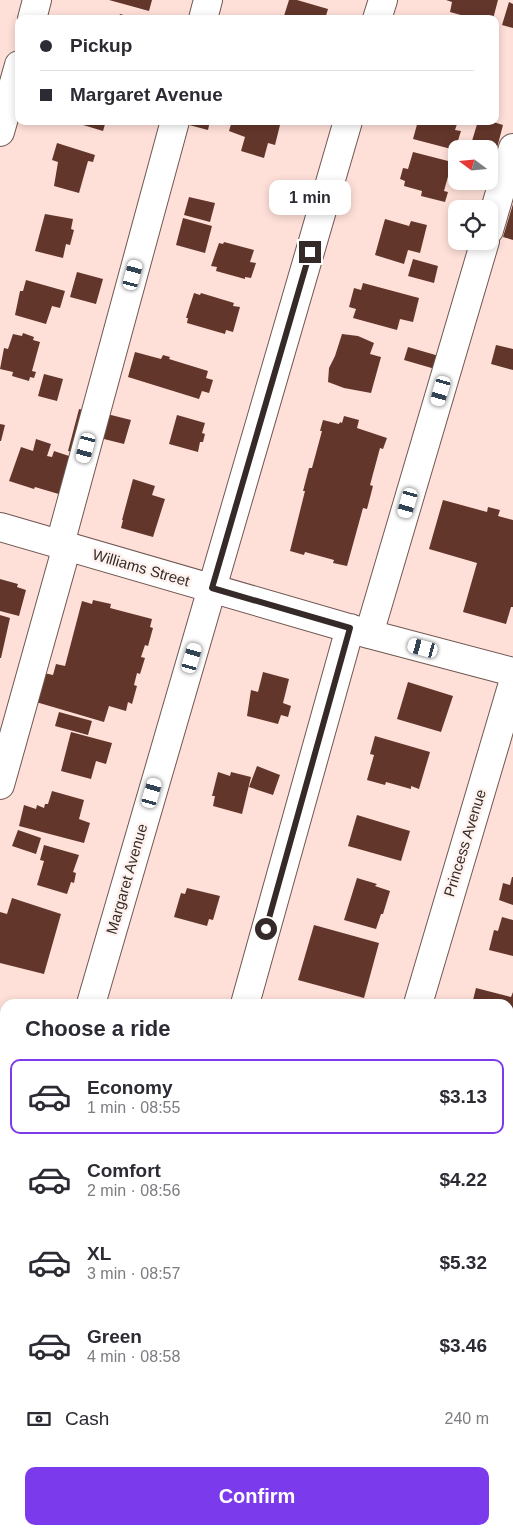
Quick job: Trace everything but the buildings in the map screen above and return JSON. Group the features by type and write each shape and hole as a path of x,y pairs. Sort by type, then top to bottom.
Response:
{"street":[{"path":"33,15 37,0"},
{"path":"204,15 208,0"},
{"path":"378,15 383,0"},
{"path":"0,132 15,79"},
{"path":"0,785 174,125"},
{"name":"Margaret Avenue","path":"92,999 347,125"},
{"path":"498,200 513,148"},
{"path":"247,999 360,631 483,250"},
{"name":"Williams Street","path":"0,527 360,631 513,672"},
{"name":"Princess Avenue","path":"419,999 513,683"}],"route":[{"path":"266,929 350,628 212,588 310,252"}]}
